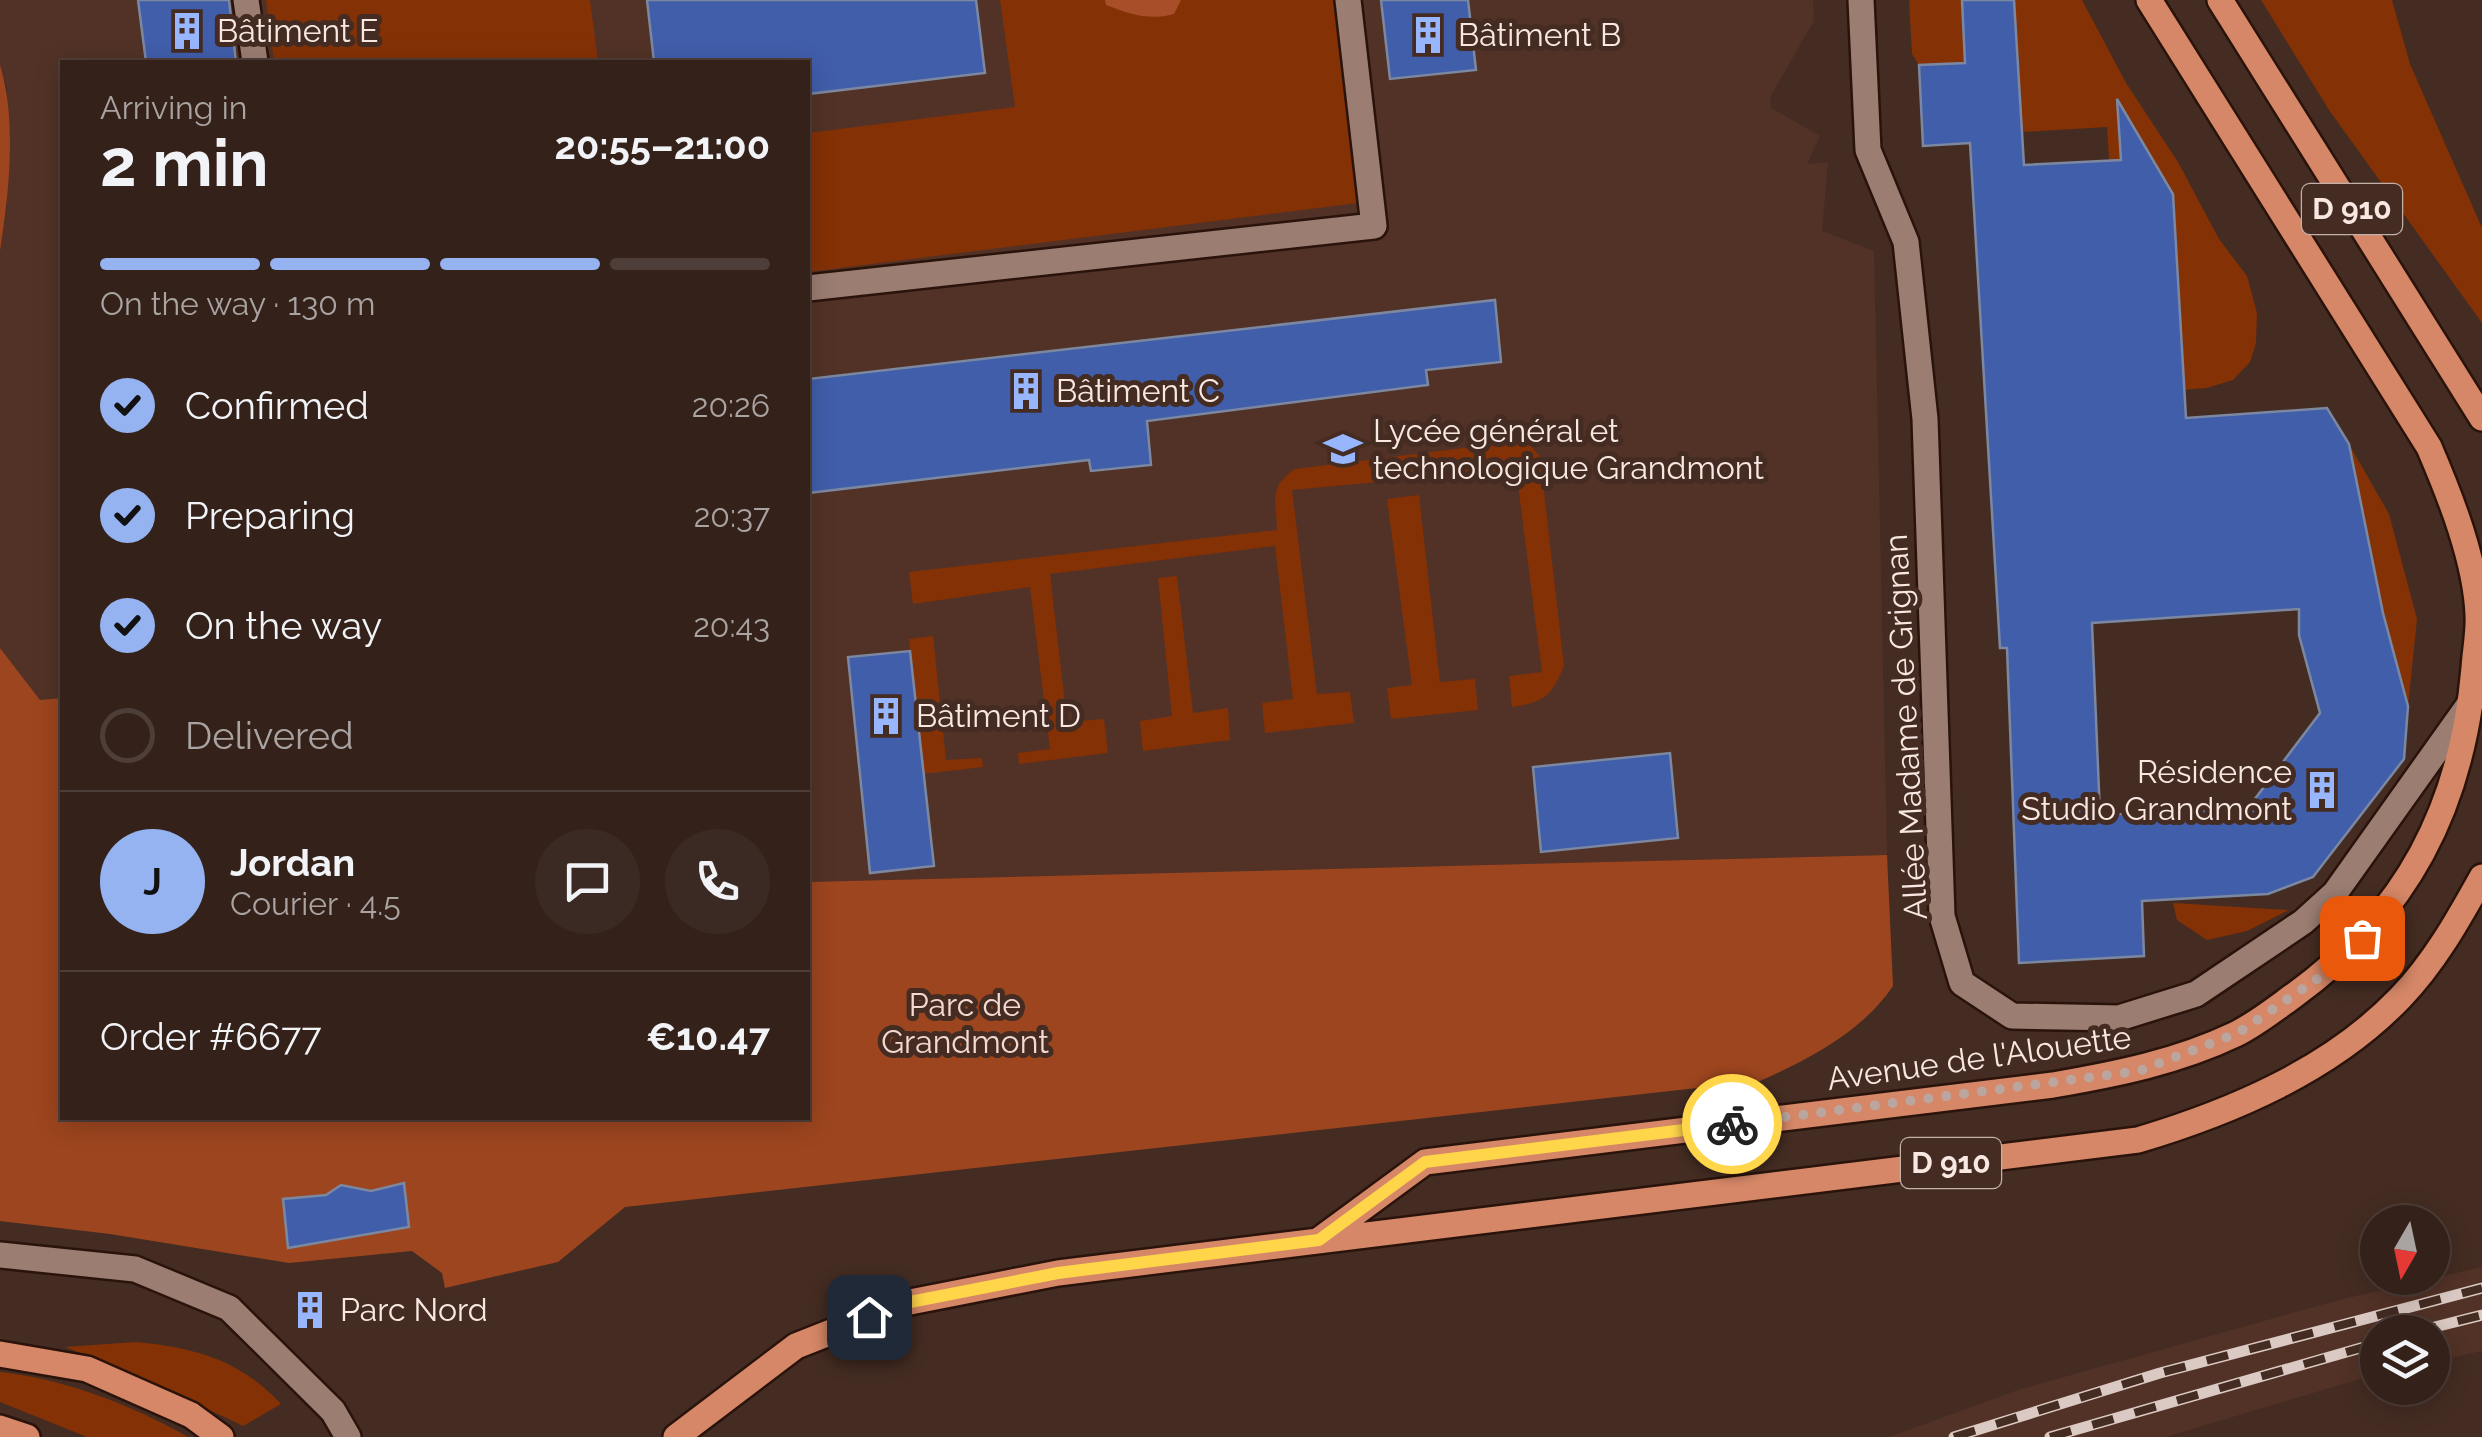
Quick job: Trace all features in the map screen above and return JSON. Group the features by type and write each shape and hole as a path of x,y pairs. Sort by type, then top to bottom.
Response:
{"main road":[{"name":"Avenue de l'Alouette","path":"1319,1240 1425,1162 2054,1085 2139,1071 2238,1033 2323,975 2397,897 2448,801 2471,702 2478,614 2456,513 2429,447 2149,0"},
{"name":"D 910","path":"2220,0 2482,418"},
{"name":"Avenue de l'Alouette","path":"676,1437 796,1346 905,1303 1058,1273 2138,1140 2190,1125 2234,1108 2309,1068 2371,1023 2399,999 2434,958 2482,877"},
{"path":"0,1354 87,1369 191,1415 221,1437"},
{"path":"0,1428 27,1437"}],"street":[{"path":"246,0 255,60"},
{"path":"810,288 1374,226 1348,0"},
{"name":"Allée Madame de Grignan","path":"1861,0 1868,150 1906,242 1923,399 1942,916 1962,983 2012,1016 2119,1018 2196,994 2303,922 2335,893 2471,702"},
{"path":"0,1255 135,1269 230,1308 332,1411 348,1437"}],"shaded area":[{"name":"Lycée général et technologique Grandmont","path":"0,0 1813,0 1814,21 1770,97 1771,108 1820,136 1807,164 1828,162 1822,231 1874,251 1887,855 810,882 810,60 60,60 60,698 40,700 0,648 0,251 7,205 7,88 0,65"},
{"path":"266,0 590,0 598,60 274,60"},
{"path":"1000,0 1336,0 1358,203 810,272 810,133 1015,107"},
{"path":"1105,0 1181,0 1174,14 1156,17 1123,11 1106,5"},
{"path":"1909,0 1962,0 1965,63 1919,65 1912,54"},
{"path":"2014,0 2082,0 2126,83 2178,162 2219,239 2247,276 2257,313 2256,343 2250,362 2233,380 2207,388 2142,393 2123,372 2107,127 2022,132"},
{"path":"2261,0 2392,0 2410,64 2482,228 2482,323 2329,110"},
{"path":"1512,442 1531,446 1540,457 1564,666 1551,691 1532,703 1512,707 1509,676 1542,672 1516,469 1292,490 1317,694 1350,692 1354,723 1265,733 1262,703 1293,699 1275,546 1050,574 1067,722 1104,719 1108,753 1019,764 1018,753 1050,749 1030,587 913,604 909,572 1277,530 1277,489 1295,469"},
{"path":"2349,444 2389,514 2417,619 2408,706 2383,613"},
{"path":"1419,495 1440,682 1475,679 1478,710 1391,719 1387,688 1412,685 1387,499"},
{"path":"1177,576 1193,713 1228,708 1230,740 1143,751 1140,721 1172,716 1158,578"},
{"path":"933,636 946,760 982,758 983,767 923,774 909,639"},
{"path":"2173,903 2289,910 2247,931 2207,940 2177,920"},
{"path":"2482,1267 2482,1351 2450,1358 2450,1315 2360,1315 2360,1379 2165,1437 1889,1437 2018,1390 2339,1300 2361,1295 2450,1295 2450,1274"},
{"path":"135,1342 215,1358 249,1376 281,1404 243,1426 137,1375 65,1347"},
{"path":"0,1372 97,1395 188,1437 87,1437 0,1402"}],"green space":[{"path":"0,65 10,133 0,251"},
{"name":"Parc de Grandmont","path":"0,648 40,700 60,698 60,1120 810,1120 810,882 1887,855 1893,986 1850,1030 1760,1081 625,1207 558,1262 445,1288 442,1273 412,1251 289,1263 0,1221"}],"building":[{"name":"Bâtiment E","path":"138,0 229,0 236,60 146,60"},
{"path":"647,0 976,0 985,73 810,94 810,60 654,60"},
{"name":"Bâtiment B","path":"1381,0 1468,0 1476,70 1390,79"},
{"path":"1962,0 2014,0 2024,165 2121,160 2117,99 2173,194 2186,418 2327,408 2349,444 2383,613 2408,706 2404,759 2313,877 2268,894 2142,901 2144,956 2019,963 2007,648 2000,648 1970,143 1923,146 1919,65 1965,63","holes":["2299,609 2299,635 2320,713 2248,808 2100,815 2092,623"]},
{"name":"Bâtiment C","path":"1495,300 1501,362 1426,370 1428,385 1147,421 1151,465 1091,471 1089,460 810,493 810,379"},
{"name":"Bâtiment D","path":"910,651 934,866 870,873 848,657"},
{"path":"1670,753 1678,838 1541,852 1533,767"},
{"path":"404,1183 409,1227 288,1248 283,1199 326,1195 341,1185 371,1191"}],"railway":[{"path":"1954,1437 2160,1373 2482,1288"},
{"path":"2450,1323 2482,1315"},
{"path":"2050,1437 2360,1348"}],"way so far":[{"path":"1732,1124 2139,1071 2238,1033 2323,975 2362,938"}],"place":[{"name":"Bâtiment E","path":"187,31"},
{"name":"Bâtiment B","path":"1428,35"},
{"name":"Bâtiment C","path":"1026,391"},
{"name":"Lycée général et technologique Grandmont","path":"1343,449"},
{"name":"Bâtiment D","path":"886,716"},
{"name":"Résidence Studio Grandmont","path":"2322,790"},
{"name":"Parc Nord","path":"310,1310"}],"route":[{"path":"869,1317 905,1303 1058,1273 1319,1240 1425,1162 1732,1124"}]}
